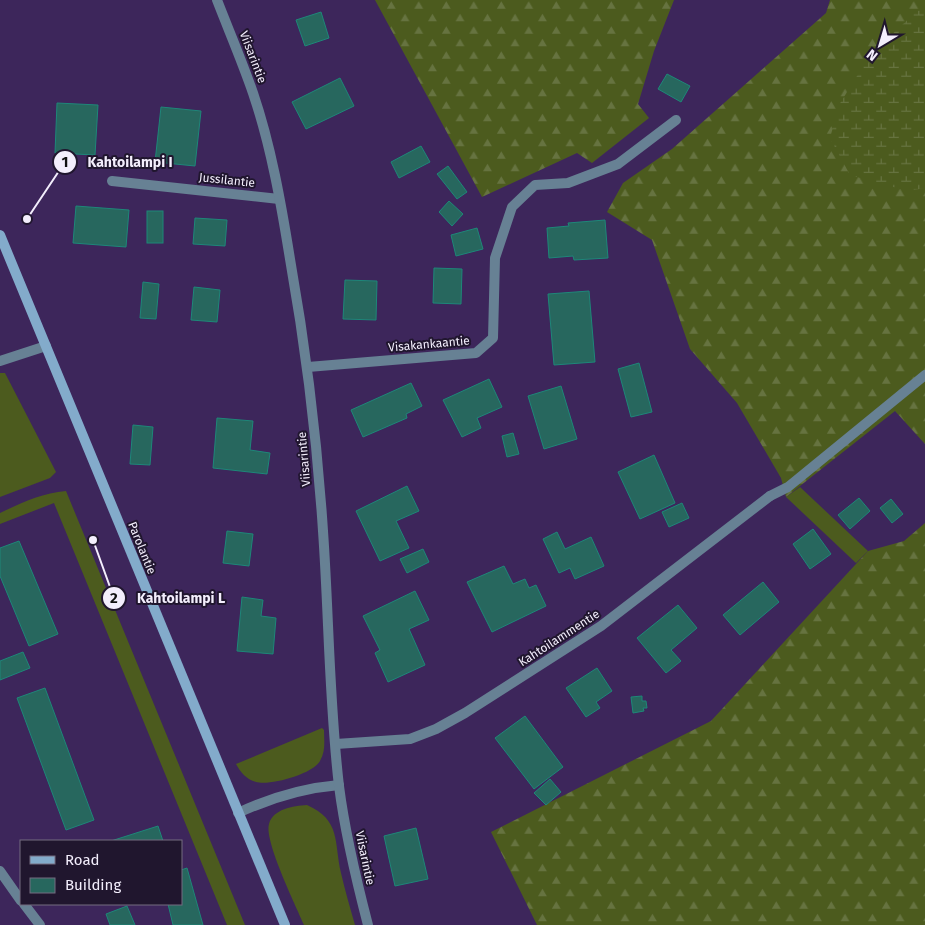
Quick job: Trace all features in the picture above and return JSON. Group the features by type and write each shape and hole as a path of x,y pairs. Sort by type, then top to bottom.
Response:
{"main road":[{"name":"Parolantie","path":"0,235 285,925"}],"street":[{"name":"Viisarintie","path":"217,0 253,94 279,199 308,367 324,531 339,785 347,838 368,925"},
{"name":"Visakankaantie","path":"308,367 476,353 493,338 495,258 512,207 535,185 568,182 618,164 676,120"},
{"name":"Jussilantie","path":"112,181 279,199"},
{"path":"0,361 46,346"},
{"name":"Kahtoilammentie","path":"336,744 410,739 436,729 465,713 601,626 770,496 788,487 925,375"},
{"path":"238,813 263,801 317,787 339,785"},
{"path":"0,871 20,899"},
{"path":"24,905 40,925"}],"green space":[{"path":"375,0 674,0 654,51 638,104 649,118 592,163 577,153 482,197"},
{"path":"830,0 925,0 925,444 895,411 786,497 781,478 737,403 690,349 652,240 607,212 623,183 672,149 826,13"},
{"path":"925,10 925,188 908,191 850,175 830,138 839,105 870,55 917,11"},
{"path":"0,373 5,373 56,472 50,478 0,497"},
{"path":"800,487 868,551 856,563 786,497"},
{"path":"66,491 245,925 227,925 54,503 0,524 0,513 40,496"},
{"path":"925,523 925,925 537,925 491,832 711,721 868,551 904,541"},
{"path":"322,728 324,730 324,749 320,761 316,766 291,778 281,781 256,782 244,775 236,764"},
{"path":"307,805 318,811 331,825 355,925 304,925 282,874 271,844 269,824 275,815 284,809"}],"building":[{"path":"321,12 329,38 305,46 296,20"},
{"path":"667,74 690,86 681,102 658,89"},
{"path":"340,78 354,106 306,129 292,102"},
{"path":"57,103 98,105 95,155 55,153"},
{"path":"161,107 201,111 195,166 155,162"},
{"path":"421,146 430,162 399,178 391,162"},
{"path":"448,166 467,192 457,199 437,174"},
{"path":"449,201 463,214 452,226 439,212"},
{"path":"76,206 129,210 126,247 73,243"},
{"path":"147,211 163,211 163,243 147,243"},
{"path":"195,218 227,220 225,246 193,244"},
{"path":"605,220 608,258 574,260 573,256 549,258 547,228 569,226 568,223"},
{"path":"477,228 483,249 456,256 451,235"},
{"path":"434,268 462,269 461,304 433,303"},
{"path":"345,280 377,281 376,320 343,319"},
{"path":"143,282 159,284 156,319 140,318"},
{"path":"194,287 220,290 217,322 191,320"},
{"path":"589,291 595,362 554,365 548,294"},
{"path":"639,363 652,412 631,417 618,369"},
{"path":"489,379 502,407 477,418 481,428 462,437 443,400"},
{"path":"411,383 422,406 406,414 407,418 363,437 351,410"},
{"path":"561,386 577,439 544,449 528,396"},
{"path":"217,418 253,421 250,450 270,453 267,474 213,468"},
{"path":"133,425 153,427 150,465 130,464"},
{"path":"513,433 519,454 507,457 502,436"},
{"path":"654,455 675,503 640,519 618,472"},
{"path":"407,486 419,511 396,521 409,548 380,561 356,511"},
{"path":"859,498 870,511 850,529 838,515"},
{"path":"891,499 903,514 892,523 880,508"},
{"path":"682,503 689,518 669,527 662,512"},
{"path":"813,529 831,554 810,569 793,544"},
{"path":"227,531 253,534 249,566 223,563"},
{"path":"557,532 565,549 591,537 604,566 575,579 570,568 559,573 543,539"},
{"path":"19,541 58,634 29,646 0,576 0,548"},
{"path":"423,549 429,562 407,573 400,559"},
{"path":"504,566 513,584 525,579 529,588 536,585 546,606 492,632 467,582"},
{"path":"763,582 779,602 740,635 723,615"},
{"path":"415,591 429,620 409,629 425,665 388,682 375,653 380,650 363,616"},
{"path":"242,597 263,600 261,616 276,618 273,654 237,651"},
{"path":"678,605 697,628 671,650 681,661 666,673 637,638"},
{"path":"23,652 30,668 0,680 0,661"},
{"path":"597,668 612,691 596,702 600,708 586,717 566,688"},
{"path":"45,688 94,820 66,830 17,698"},
{"path":"642,696 642,701 646,701 647,708 643,708 644,711 633,713 631,697"},
{"path":"525,716 563,767 534,789 495,738"},
{"path":"550,779 561,792 546,805 534,793"},
{"path":"158,826 163,840 114,840"},
{"path":"416,828 428,879 395,886 384,836"},
{"path":"187,868 203,925 173,925 168,905 182,905 182,870"},
{"path":"127,906 135,925 110,925 106,914"}],"place":[{"name":"Kahtoilampi I","path":"27,219"},
{"name":"Kahtoilampi L","path":"93,540"}]}
